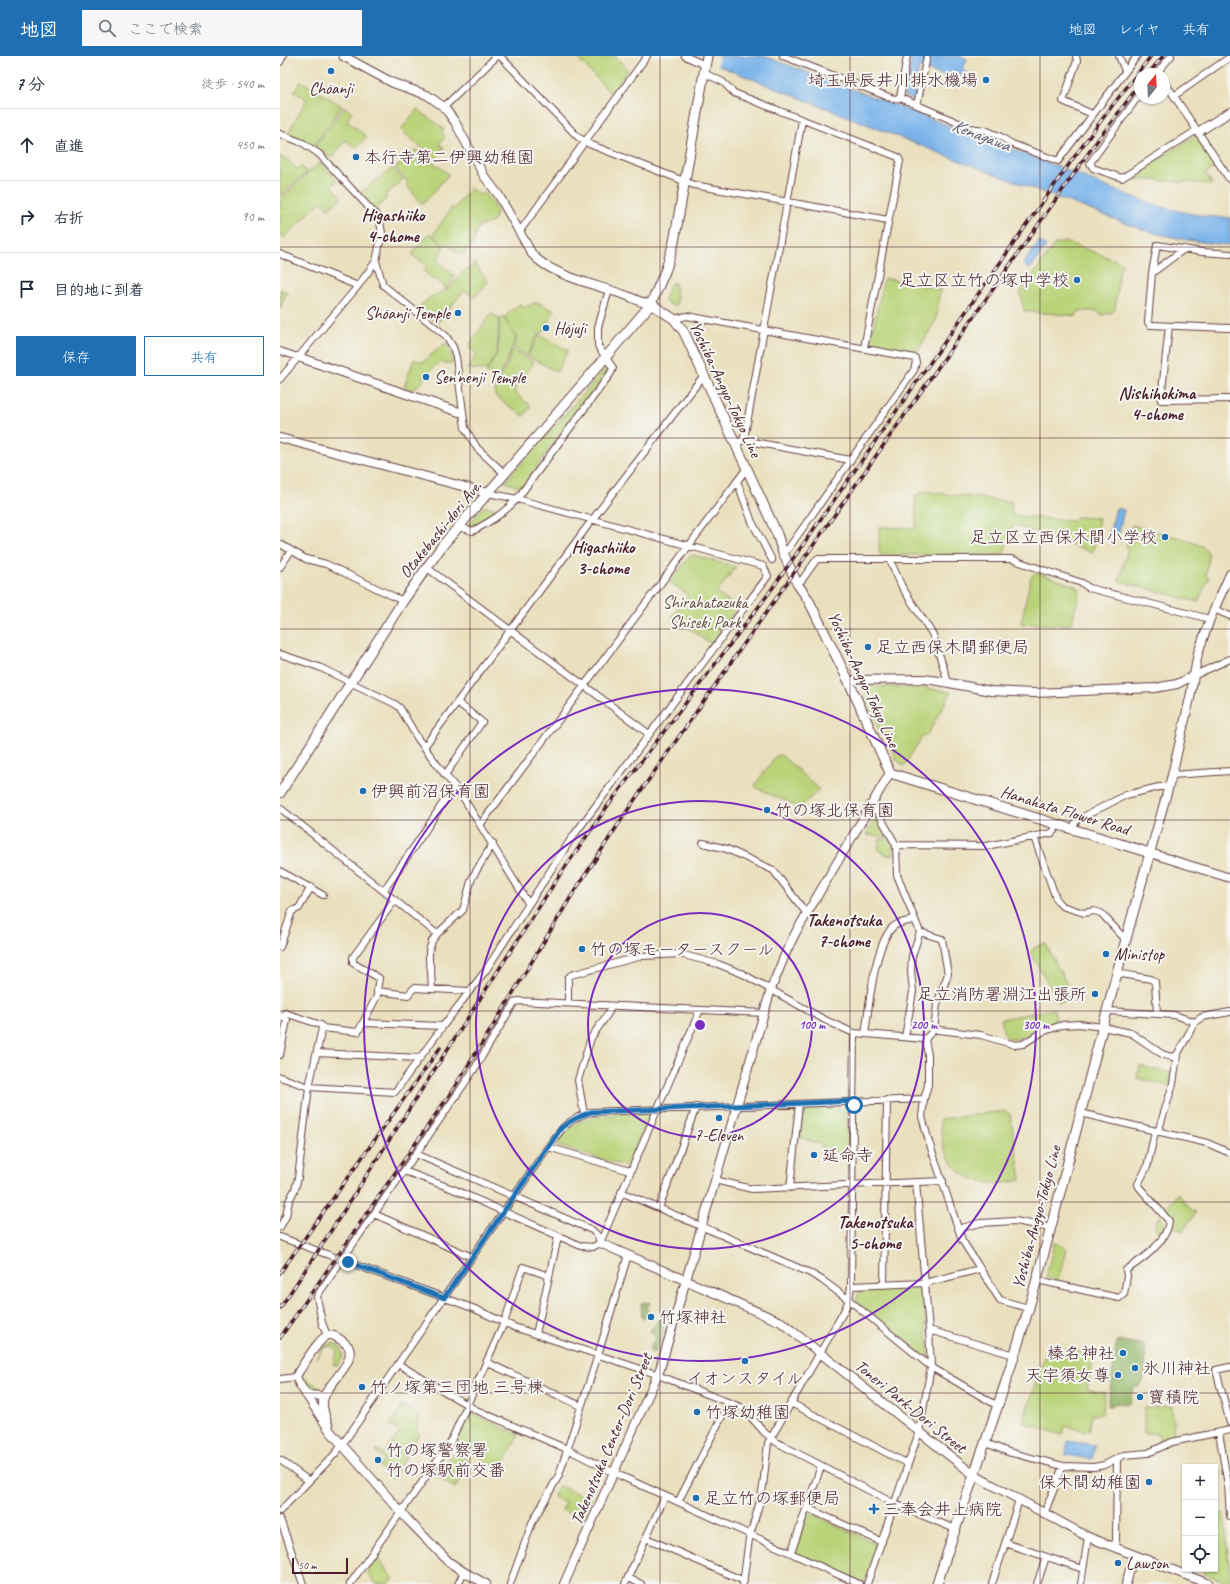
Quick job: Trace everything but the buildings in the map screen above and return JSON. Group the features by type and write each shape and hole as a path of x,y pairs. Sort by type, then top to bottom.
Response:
{"main road":[{"path":"651,304 670,256 677,228 705,64"},
{"name":"Yoshiba-Angyo-Tokyo Line","path":"651,304 674,319 684,332 704,375 739,442 746,468 777,534 802,580 808,599 849,682 890,773"},
{"name":"Otakebashi-dori Ave.","path":"280,793 283,780 351,683 403,601 426,568 459,527 651,304"},
{"name":"Yoshiba-Angyo-Tokyo Line","path":"786,551 798,585 808,599"},
{"name":"Hanahata Flower Road","path":"890,773 1150,853"},
{"name":"Yoshiba-Angyo-Tokyo Line","path":"937,1584 998,1406 1037,1280 1108,1011 1125,939 1150,853"}],"street":[{"path":"280,62 283,56"},
{"path":"444,107 498,56 578,137 585,141 694,184 888,220"},
{"path":"520,231 647,56"},
{"path":"685,56 705,64 734,93 898,157 900,161 864,348"},
{"path":"783,56 894,99 900,99 916,104 970,128 985,130 1012,144 1058,161 1137,56"},
{"path":"900,99 907,56"},
{"path":"916,104 926,56"},
{"path":"1076,56 1077,62 1063,101 1092,114"},
{"path":"1119,56 1125,71"},
{"path":"1162,68 1171,56"},
{"path":"1174,96 1230,56"},
{"path":"346,57 393,83 427,95 444,107 455,122 484,176 498,194 532,254 544,265 581,281 623,294 642,304 651,304"},
{"path":"1170,90 1230,179"},
{"path":"1134,102 1090,163 1093,168 1122,178 1230,112"},
{"path":"802,120 764,329 739,442 850,460"},
{"path":"280,134 303,143 319,154 376,215 380,222 382,233 376,261 358,286 280,379"},
{"path":"1230,254 1157,245 1152,273 1148,322 1150,325 1230,328"},
{"path":"1152,273 1184,249"},
{"path":"280,254 358,286"},
{"path":"376,261 383,285 436,326 446,336 453,347 456,357 461,412 465,428 473,443 505,474"},
{"path":"459,527 473,531 498,517 517,499 611,373 612,368 598,346 598,327 609,290"},
{"path":"674,319 688,316 915,358 916,362 914,370 786,551 764,567"},
{"path":"1169,326 1161,400 1230,399"},
{"path":"280,351 461,412"},
{"path":"424,747 592,520 704,375"},
{"path":"280,438 488,493 517,499 764,567"},
{"path":"480,825 746,468"},
{"path":"737,481 752,522 772,560"},
{"path":"280,544 306,559 326,564 403,601"},
{"path":"280,567 290,551"},
{"path":"802,580 817,559 1011,559 1082,583 1089,588 1210,619"},
{"path":"890,560 902,587 933,635 948,682"},
{"path":"280,1077 309,1087 395,1092 486,970 528,903 571,839 768,576 764,567"},
{"path":"426,568 649,734"},
{"path":"1150,853 1172,775 1190,698 1198,653 1214,609 1230,574"},
{"path":"1214,609 1230,616"},
{"path":"280,654 319,668 395,704 400,708 424,747 461,794 493,843 528,903"},
{"path":"849,682 855,680 924,679 1008,693 1155,688 1177,684 1230,659"},
{"path":"445,775 482,722 457,702"},
{"path":"1172,775 1230,771"},
{"name":"Takenotsuka Center-Dori Street","path":"564,1584 658,1375 771,989 787,950 890,773"},
{"path":"384,890 454,786"},
{"path":"1072,829 1077,820 1126,795 1159,787 1169,787"},
{"path":"280,808 437,934"},
{"path":"870,808 877,812 896,845 897,875 920,932 912,956 911,971 913,992 905,1037"},
{"path":"896,845 986,846 1052,833 1058,825"},
{"path":"1034,837 1057,902 1062,906 1084,913 1094,912 1101,914 1125,939"},
{"path":"432,989 429,951 434,937 463,910 472,878 493,843"},
{"path":"703,843 727,848 773,870 807,914"},
{"name":"Hanahata Flower Road","path":"1150,853 1230,878"},
{"path":"280,871 323,894"},
{"path":"280,947 292,911 299,908 311,887"},
{"path":"280,1055 287,1020 282,1017 285,1012 321,1025 322,1028 358,1032 377,996 379,978 353,963 353,957 395,900"},
{"path":"865,1034 877,958 886,938 895,925 915,920"},
{"path":"920,932 942,939 948,974 937,1004 934,1030 925,1039"},
{"path":"639,949 642,956"},
{"path":"568,1003 568,978 571,975 642,956 680,954 743,974 825,1020 854,1033 925,1039"},
{"path":"1116,974 1151,979 1155,982 1157,1014"},
{"path":"377,991 408,995 414,988 470,991"},
{"path":"327,1335 322,1323 317,1297 318,1293 475,1068 514,1003 518,1001 568,1003 764,1013"},
{"path":"584,1114 578,1080 591,1038 609,1012 611,1006"},
{"path":"404,1171 453,1189 558,1237 581,1246 593,1247 600,1243 700,1010"},
{"path":"1108,1011 1174,1015 1195,1022"},
{"path":"1037,1280 1119,1298 1124,1294 1127,1276 1126,1270 1144,1258 1162,1239 1168,1227 1169,1221 1138,1184 1147,1167 1156,1132 1173,1084 1177,1055 1195,1022 1202,1017 1230,1012"},
{"path":"363,1023 443,1026"},
{"path":"934,1030 981,1035 1015,1044 1023,1044 1042,1032 1062,1025 1079,1024 1131,1033 1162,1054 1172,1057 1177,1055"},
{"path":"280,1227 286,1216 289,1201 295,1189 298,1178 309,1087 322,1028"},
{"path":"646,1538 743,1582 750,1534 760,1500 770,1437 843,1314 849,1300 851,1286 854,1033"},
{"path":"925,1039 928,1054 928,1085 924,1099 922,1116 929,1142 962,1240 1000,1300 1028,1308"},
{"path":"317,1053 420,1058"},
{"path":"280,1511 336,1454 548,1146 561,1128 570,1121 591,1112 924,1099"},
{"path":"884,1285 887,1100"},
{"path":"790,1188 799,1104"},
{"path":"659,1208 696,1108"},
{"path":"1080,1114 1207,1143 1230,1153"},
{"path":"548,1146 630,1171"},
{"path":"416,1154 592,1230 598,1236 600,1243"},
{"path":"715,1180 746,1189 943,1181"},
{"path":"866,1584 882,1542 919,1432 931,1366 916,1182"},
{"path":"621,1192 808,1272 822,1280 849,1300 931,1366 998,1406"},
{"path":"374,1214 472,1257"},
{"path":"958,1229 980,1223 1015,1221 1051,1228"},
{"path":"280,1237 475,1309 504,1323 658,1375 743,1408 776,1442 895,1504 955,1529"},
{"path":"536,1334 558,1237"},
{"name":"Toneri Park-Dori Street","path":"600,1243 781,1322 974,1475 1088,1537 1209,1584"},
{"path":"510,1584 532,1523 559,1475 598,1355 628,1255"},
{"path":"350,1584 450,1443 504,1323 523,1267 549,1276"},
{"path":"851,1286 925,1283 980,1269"},
{"path":"929,1330 1014,1355"},
{"path":"280,1379 296,1376 320,1341 327,1335"},
{"path":"327,1335 335,1337 346,1344 350,1349 348,1362 324,1396 323,1409 330,1431"},
{"path":"486,1362 581,1406"},
{"path":"398,1364 467,1406 524,1432 567,1449 665,1496 859,1584"},
{"path":"1230,1367 1216,1370 1230,1423"},
{"path":"296,1376 296,1380 330,1431 401,1512 438,1552 464,1572 486,1584"},
{"path":"306,1395 324,1396"},
{"path":"678,1502 729,1403"},
{"path":"791,1403 908,1464"},
{"path":"986,1442 1008,1452 1063,1466 1094,1467 1117,1460 1124,1455 1155,1451 1172,1442 1230,1430"},
{"path":"1219,1433 1229,1485 1230,1516"},
{"path":"280,1460 308,1481"},
{"path":"1114,1547 1116,1540 1117,1460"},
{"path":"791,1553 821,1466"},
{"path":"1044,1514 1063,1466"},
{"path":"641,1584 627,1581 665,1496"},
{"path":"992,1584 1019,1500"},
{"path":"807,1508 882,1542"},
{"path":"280,1519 303,1584"},
{"path":"1081,1584 1088,1537"},
{"path":"1005,1543 1083,1569"},
{"path":"1126,1584 1134,1555"},
{"path":"1037,1584 1046,1557"},
{"path":"458,1584 464,1572"}],"green space":[{"path":"576,56 615,56 628,70 611,94"},
{"path":"301,81 342,106 313,147 287,135 307,99 294,92"},
{"path":"344,107 352,112 347,120 367,137 356,148 345,140 332,158 314,148"},
{"path":"417,109 444,129 442,132 445,137 439,144 444,148 435,159 401,130"},
{"path":"1195,136 1216,167 1205,173 1213,184 1132,179 1131,177"},
{"path":"416,150 449,174 425,202 421,203 406,185 408,183 395,168"},
{"path":"280,155 285,160 286,158 297,169 301,166 307,172 280,196"},
{"path":"320,162 337,181 332,186 342,198 328,208 322,201 284,238 281,235 280,236 280,199"},
{"path":"392,168 403,180 385,195 387,198 375,211 360,194"},
{"path":"470,188 480,195 483,192 497,211 493,222 478,227 474,238 475,240 462,256 446,243 444,245 433,235 452,207 454,209"},
{"path":"429,233 444,246 437,261 455,276 446,289 436,279 434,281 424,271 427,267 412,254"},
{"path":"1066,242 1123,263 1119,272 1115,310 1111,313 1101,315 1097,311 1078,311 1077,316 1024,311 1020,293 1055,244"},
{"path":"475,263 488,282 474,298 465,290 437,323 418,308 429,298 448,289 459,276"},
{"path":"884,278 940,289 936,320 916,354 873,347 870,343"},
{"path":"671,283 675,283 677,303 674,306 665,302 664,298"},
{"path":"280,289 287,292 280,309"},
{"path":"537,302 554,311 543,333 538,334 527,356 514,348 517,339 504,317 521,303 523,308"},
{"path":"491,313 499,318 497,352 487,370 467,369 477,354 468,347"},
{"path":"500,318 505,319 516,338 497,380 486,373 498,352"},
{"path":"539,335 568,350 557,372 528,356"},
{"path":"445,343 451,350 453,363 444,363 441,361 422,378 424,380 413,390 404,387 414,359 423,362"},
{"path":"512,350 534,362 514,392 531,406 524,416 495,396 495,386 507,365"},
{"path":"605,369 608,370 521,488 505,482"},
{"path":"921,491 1012,502 1011,515 1072,521 1076,517 1099,518 1093,551 1091,552 1015,525 1013,526 1004,553 1001,555 881,555 879,552 879,527 916,528 915,495 920,495"},
{"path":"484,506 501,510 498,513 471,526 470,523"},
{"path":"1132,525 1188,540 1202,546 1208,552 1206,575 1209,577 1198,602 1119,581 1128,549 1126,546"},
{"name":"Shirahatazuka Shiseki Park","path":"693,555 736,567 716,593 737,607 711,644 672,616 688,595 670,582 690,556"},
{"path":"1036,572 1078,587 1080,590 1072,622 1069,625 1021,623 1031,577"},
{"path":"862,686 925,688 951,692 927,735 922,737 904,766 896,759 886,737 879,730 862,690"},
{"path":"781,755 819,789 800,808 757,788 755,785 776,756"},
{"path":"877,815 888,837 866,835"},
{"path":"880,839 889,839 893,847 893,856 887,855 878,850"},
{"path":"1045,943 1067,984 1062,987 1069,999 1059,1003 1031,953 1032,949"},
{"path":"1054,1009 1056,1020 1055,1023 1044,1025 1029,1034 1018,1038 1008,1038 1005,1035 1001,1019"},
{"path":"1140,1066 1172,1073 1170,1086 1137,1078"},
{"path":"844,1107 847,1110 848,1161 821,1151 822,1145 800,1137 804,1109"},
{"path":"1004,1111 1010,1114 1021,1179 1011,1182 991,1183 981,1182 971,1178 955,1166 949,1158 942,1139 940,1119"},
{"path":"647,1112 649,1117 628,1164 624,1166 558,1146 557,1142 567,1131 576,1124 587,1119 604,1115"},
{"path":"1178,1193 1190,1209 1196,1212 1182,1232 1179,1229 1171,1228 1171,1219 1164,1212"},
{"path":"1160,1216 1165,1223 1161,1234 1155,1226 1156,1221"},
{"path":"1054,1243 1057,1243 1066,1249 1058,1281 1046,1278"},
{"path":"920,1287 923,1290 929,1355 925,1357 857,1304 856,1301 860,1290"},
{"path":"644,1302 650,1303 646,1308 648,1311 644,1319 642,1318 641,1304"},
{"path":"666,1307 668,1309 668,1313 662,1323 662,1338 655,1352 651,1352 649,1349 656,1336 650,1332 651,1329 656,1324"},
{"path":"1122,1341 1144,1345 1146,1366 1144,1378 1142,1383 1133,1388 1130,1403 1126,1405 1123,1403 1112,1404 1111,1406 1108,1406 1116,1345 1117,1342"},
{"path":"332,1343 338,1345 343,1353 342,1359 337,1366 333,1364 337,1352 332,1346 323,1348 315,1360 323,1347"},
{"path":"1047,1348 1086,1352 1093,1360 1087,1388 1105,1393 1102,1414 1092,1415 1089,1432 1065,1426 1062,1435 1023,1422"},
{"path":"306,1378 321,1389 318,1393 310,1391 304,1380"},
{"path":"1158,1405 1172,1406 1174,1439 1160,1446 1159,1434 1144,1433 1144,1407 1157,1408"},
{"path":"403,1406 421,1417 417,1423 417,1432 419,1434 392,1480 379,1466 385,1461 376,1451 378,1450 384,1454 400,1432 390,1425"},
{"path":"469,1412 518,1435 501,1470 456,1444 456,1440"},
{"path":"454,1452 469,1461 464,1470 466,1471 455,1488 437,1476"},
{"path":"559,1486 591,1499 582,1519 562,1510 565,1503 553,1497"},
{"path":"808,1512 878,1545 864,1584 795,1553"},
{"path":"1224,1513 1230,1575 1230,1582 1228,1583 1203,1573 1218,1572 1218,1514"},
{"path":"377,1558 394,1579 388,1584 376,1584 368,1574"}],"water":[{"path":"694,56 764,56 1059,167 1139,199 1174,210 1193,214 1230,218 1230,245 1188,240 1146,231 947,156"},
{"path":"912,56 960,56 967,59 958,81 919,67 915,89 915,100 903,96"},
{"path":"1039,241 1046,246 1030,269 1023,264"},
{"path":"1116,508 1124,510 1118,537 1109,535"},
{"path":"1068,1441 1095,1445 1092,1459 1066,1455"}],"pier":[{"path":"695,56 719,56 717,67 695,58"}],"waterway":[{"path":"961,71 968,73"}],"railway":[{"path":"280,1308 557,879 609,804 769,593 1072,160 1151,56"},
{"path":"1153,68 1163,56"},
{"path":"280,1338 450,1094 572,895 631,805 1094,145 1134,92"},
{"path":"280,1273 440,1048"}],"place":[{"name":"Chōanji","path":"331,71"},
{"name":"埼玉県辰井川排水機場","path":"986,80"},
{"name":"本行寺第二伊興幼稚園","path":"356,157"},
{"name":"足立区立竹の塚中学校","path":"1077,280"},
{"name":"Shōanji Temple","path":"458,313"},
{"name":"Hōjuji","path":"546,328"},
{"name":"Sen'nenji Temple","path":"426,377"},
{"name":"足立区立西保木間小学校","path":"1165,537"},
{"name":"足立西保木間郵便局","path":"868,647"},
{"name":"伊興前沼保育園","path":"363,791"},
{"name":"竹の塚北保育園","path":"767,810"},
{"name":"竹の塚モータースクール","path":"582,949"},
{"name":"Ministop","path":"1106,954"},
{"name":"足立消防署淵江出張所","path":"1095,994"},
{"name":"7-Eleven","path":"719,1118"},
{"name":"延命寺","path":"814,1155"},
{"name":"竹塚神社","path":"651,1317"},
{"name":"榛名神社","path":"1123,1353"},
{"name":"イオンスタイル","path":"745,1361"},
{"name":"氷川神社","path":"1135,1368"},
{"name":"天宇須女尊","path":"1118,1375"},
{"name":"竹ノ塚第三団地 三号棟","path":"362,1387"},
{"name":"寶積院","path":"1140,1397"},
{"name":"竹塚幼稚園","path":"697,1412"},
{"name":"竹の塚警察署 竹の塚駅前交番","path":"378,1460"},
{"name":"保木間幼稚園","path":"1149,1482"},
{"name":"足立竹の塚郵便局","path":"696,1498"},
{"name":"三奉会井上病院","path":"874,1509"},
{"name":"Lawson","path":"1118,1563"}],"district":[{"name":"Higashiiko 4-chome","path":"393,225"},
{"name":"Nishihokima 4-chome","path":"1157,403"},
{"name":"Higashiiko 3-chome","path":"603,557"},
{"name":"Takenotsuka 7-chome","path":"844,930"},
{"name":"Takenotsuka 5-chome","path":"875,1232"}],"route":[{"path":"348,1262 444,1298 561,1128 570,1121 584,1114 591,1112 649,1109 854,1101 854,1105"}],"water label":[{"name":"Kenagawa","path":"981,135"}]}
